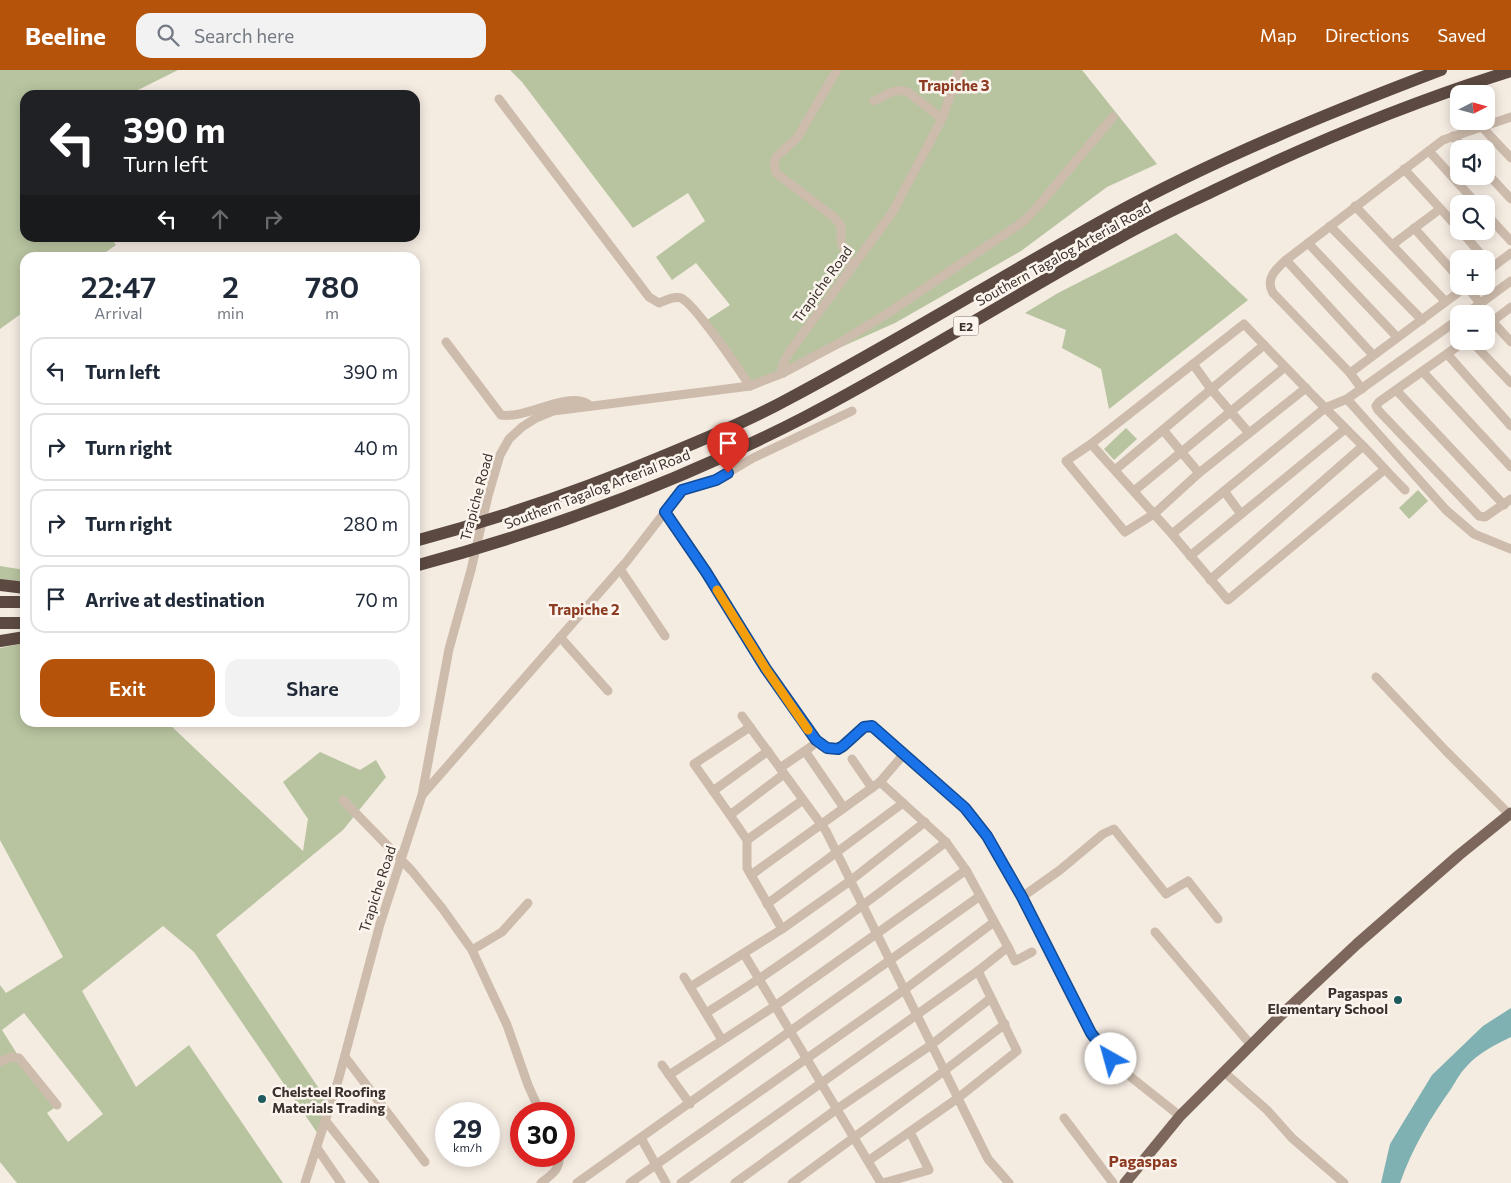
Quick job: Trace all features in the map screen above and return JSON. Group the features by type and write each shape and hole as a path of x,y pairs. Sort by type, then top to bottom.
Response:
{"highway":[{"name":"Southern Tagalog Arterial Road","path":"420,540 528,508 614,477 707,438 798,394 1110,216 1273,137 1348,105 1442,70"},
{"name":"Southern Tagalog Arterial Road","path":"420,565 535,531 720,458 804,417 915,356 1122,236 1210,192 1281,158 1354,127 1453,89 1511,71"},
{"path":"0,585 20,587"},
{"path":"0,602 20,602"},
{"path":"0,623 20,623"},
{"path":"0,641 20,638"}],"main road":[{"path":"1125,1183 1180,1116 1251,1045 1357,944 1510,813"}],"street":[{"path":"837,70 797,138 776,157 774,166 776,173 835,218 840,226 841,242 851,268"},
{"name":"Trapiche Road","path":"305,1183 326,1120 380,924 422,795 449,649 471,570 488,496 500,455 509,438 536,418 553,411 750,386 783,373 782,366 790,351 892,213 942,119 960,70"},
{"path":"874,101 897,90 902,90 908,92 942,119"},
{"path":"499,99 649,296 654,301 659,302 679,297 685,300 708,327 750,386"},
{"path":"783,373 888,314 1024,221 1113,117"},
{"path":"1495,123 1511,118"},
{"path":"1362,389 1350,373 1273,293 1269,287 1270,279 1286,260 1308,242 1443,140 1472,130"},
{"path":"1485,130 1511,158"},
{"path":"1453,136 1457,140"},
{"path":"1429,151 1469,195"},
{"path":"1404,169 1450,220"},
{"path":"1495,181 1511,198"},
{"path":"1355,206 1445,301"},
{"path":"1392,245 1440,209"},
{"path":"1495,224 1511,241"},
{"path":"1330,226 1422,320"},
{"path":"1414,228 1450,268"},
{"path":"1468,240 1476,250"},
{"path":"1308,242 1397,337"},
{"path":"1495,261 1511,254"},
{"path":"1286,260 1373,355"},
{"path":"1477,305 1511,281"},
{"path":"1350,373 1453,295"},
{"path":"1473,295 1480,303"},
{"path":"1495,319 1511,307"},
{"path":"1306,388 1199,473 1154,514 1126,532 1066,461 1091,444 1244,324 1405,490"},
{"path":"1172,534 1325,408 1348,399 1450,325"},
{"path":"1495,329 1511,342"},
{"path":"446,342 501,415 520,415 555,403 574,401 586,402 590,406"},
{"path":"1115,470 1264,345"},
{"path":"1397,390 1508,502 1484,517 1479,516 1376,406 1379,402 1453,350"},
{"path":"1480,350 1511,383"},
{"path":"1447,354 1511,426"},
{"path":"1193,364 1211,389 1249,433"},
{"path":"1134,491 1285,367"},
{"path":"1423,372 1511,467"},
{"path":"1348,399 1446,510 1474,534 1511,549"},
{"path":"422,795 620,568 682,490 716,480 753,458 852,411"},
{"path":"1190,556 1344,429"},
{"path":"1163,430 1199,473"},
{"path":"1091,444 1228,600 1384,470"},
{"path":"1210,580 1363,446"},
{"path":"1224,491 1241,514"},
{"path":"665,512 706,572 766,669 816,740 827,748 838,749 864,727 872,726 965,808 987,836 1022,897 1091,1033 1111,1059 1180,1116"},
{"path":"620,568 665,636"},
{"path":"560,637 608,691"},
{"path":"1376,677 1446,751 1510,813"},
{"path":"742,716 821,824 988,1159 1009,1183"},
{"path":"750,727 694,764 747,840 747,868 782,929"},
{"path":"730,815 808,748 844,808"},
{"path":"713,791 768,751"},
{"path":"751,875 880,782 904,754"},
{"path":"852,759 872,788"},
{"path":"880,782 946,842 966,870 1015,961 1032,952"},
{"path":"343,800 401,858 442,908 472,950 507,1024 536,1102"},
{"path":"747,840 804,800"},
{"path":"767,904 903,803"},
{"path":"690,987 782,929 850,881 925,822"},
{"path":"1022,897 1060,870 1103,834 1114,829 1166,894 1188,881 1218,919"},
{"path":"706,1013 760,980 863,906 946,842"},
{"path":"669,1075 775,1006 966,870"},
{"path":"577,1183 980,896"},
{"path":"472,950 502,932 528,903"},
{"path":"630,1183 904,990 994,922"},
{"path":"1155,932 1251,1045"},
{"path":"681,1183 821,1082 917,1016 1008,948"},
{"path":"744,954 882,1183 929,1170 910,1132"},
{"path":"868,1161 958,1098 1017,1051 978,971"},
{"path":"684,977 722,1040"},
{"path":"735,1183 837,1109 931,1045 992,998"},
{"path":"792,1183 944,1071 1004,1024"},
{"path":"0,1062 11,1057 19,1058 57,1105"},
{"path":"344,1057 425,1162"},
{"path":"662,1065 690,1104"},
{"path":"1224,1072 1267,1110 1292,1138 1344,1183"},
{"path":"1064,1118 1113,1183"},
{"path":"326,1120 375,1183"},
{"path":"641,1138 666,1183"},
{"path":"316,1148 341,1183"},
{"path":"541,1183 558,1167"}],"green space":[{"path":"0,70 178,70 138,90 20,90 20,242 114,242 116,245 106,252 20,252 20,315 0,329"},
{"path":"510,70 1082,70 1157,164 1107,187 1021,251 895,323 750,386 704,322 730,305 696,263 672,280 656,257 705,221 688,193 633,228 522,82"},
{"path":"1176,233 1248,300 1109,409 1101,369 1062,348 1066,330 1025,313 1058,293"},
{"path":"1126,428 1137,439 1114,460 1104,449"},
{"path":"1418,490 1428,501 1409,519 1399,508"},
{"path":"0,566 20,569 20,582 0,579"},
{"path":"20,644 20,727 172,727 303,851 308,819 283,782 320,752 360,770 376,760 386,777 343,830 216,935 326,1099 329,1108 320,1137 194,952 163,926 82,991 136,1087 189,1045 283,1183 17,1183 0,1162 0,985 6,993 63,957 0,840 0,648","holes":["24,1013 103,1114 68,1142 47,1113 57,1106 19,1057 2,1030"]}],"water":[{"path":"1511,1008 1511,1037 1481,1053 1462,1072 1422,1134 1400,1183 1381,1183 1390,1144 1432,1075 1483,1026"}],"slow traffic":[{"path":"717,590 766,669 808,730"}],"place":[{"name":"Pagaspas Elementary School","path":"1398,1000"},
{"name":"Chelsteel Roofing Materials Trading","path":"262,1099"}],"district":[{"name":"Trapiche 3","path":"954,85"},
{"name":"Trapiche 2","path":"584,609"},
{"name":"Pagaspas","path":"1143,1160"}],"route":[{"path":"728,473 716,480 682,490 665,512 706,572 766,669 797,715 820,744 833,750 838,749 864,727 872,726 965,808 987,836 1022,897 1091,1033 1111,1059"}]}
